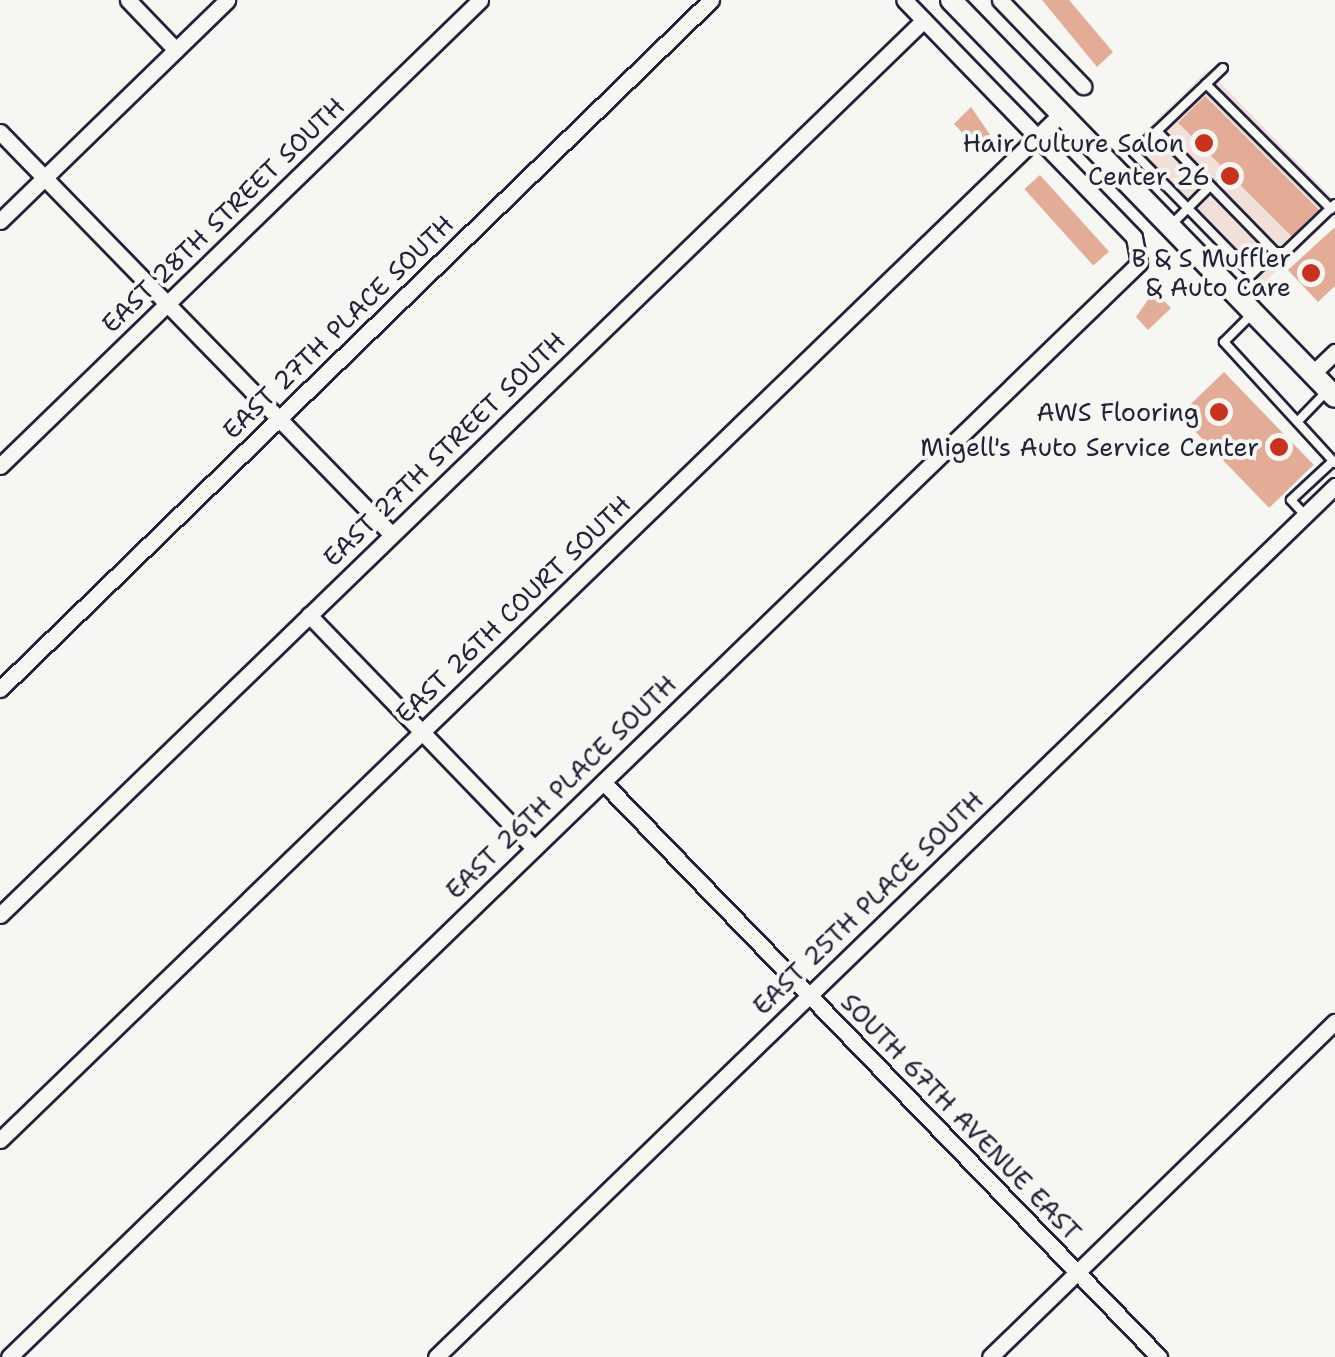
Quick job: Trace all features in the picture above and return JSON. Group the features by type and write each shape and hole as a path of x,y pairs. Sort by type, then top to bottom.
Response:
{"main road":[{"path":"951,0 1332,394"}],"street":[{"path":"128,0 176,50"},
{"path":"0,220 227,0"},
{"name":"EAST 28TH STREET SOUTH","path":"0,466 480,0"},
{"name":"EAST 27TH PLACE SOUTH","path":"0,689 711,0"},
{"path":"904,0 1036,138"},
{"path":"1000,0 1083,86"},
{"name":"EAST 27TH STREET SOUTH","path":"0,914 924,20"},
{"name":"EAST 26TH COURT SOUTH","path":"0,1140 1061,114"},
{"path":"0,132 392,535"},
{"name":"EAST 26TH PLACE SOUTH","path":"9,1357 1134,270 1140,250 1036,138"},
{"path":"1312,374 1335,352"},
{"name":"EAST 25TH PLACE SOUTH","path":"436,1357 1335,486"},
{"path":"309,615 534,848"},
{"name":"SOUTH 67TH AVENUE EAST","path":"602,782 1159,1357"},
{"path":"990,1357 1335,1022"}],"lane":[{"path":"1223,68 1134,153 1252,274"},
{"path":"1206,84 1333,207 1285,252 1275,252 1234,292"},
{"path":"1157,131 1275,252"},
{"path":"1170,226 1210,186"},
{"path":"1253,313 1224,342 1300,419 1334,462 1291,500 1305,515"},
{"path":"1300,419 1332,394"}],"shaded area":[{"name":"Center 26","path":"1208,70 1335,201 1335,214 1258,289 1124,151"}],"building":[{"path":"1042,0 1069,0 1113,52 1097,67"},
{"path":"1205,96 1319,210 1292,237 1178,123"},
{"path":"971,107 993,139 980,151 954,124"},
{"path":"1040,175 1109,252 1093,266 1024,189"},
{"name":"B & S Muffler & Auto Care","path":"1335,227 1335,286 1318,302 1288,270"},
{"path":"1154,291 1171,308 1148,330 1136,317"},
{"path":"1224,372 1314,465 1269,508 1179,415"}],"place":[{"name":"Hair Culture Salon","path":"1204,143"},
{"name":"Center 26","path":"1230,176"},
{"name":"B & S Muffler & Auto Care","path":"1311,273"},
{"name":"AWS Flooring","path":"1219,412"},
{"name":"Migell's Auto Service Center","path":"1279,447"}]}
